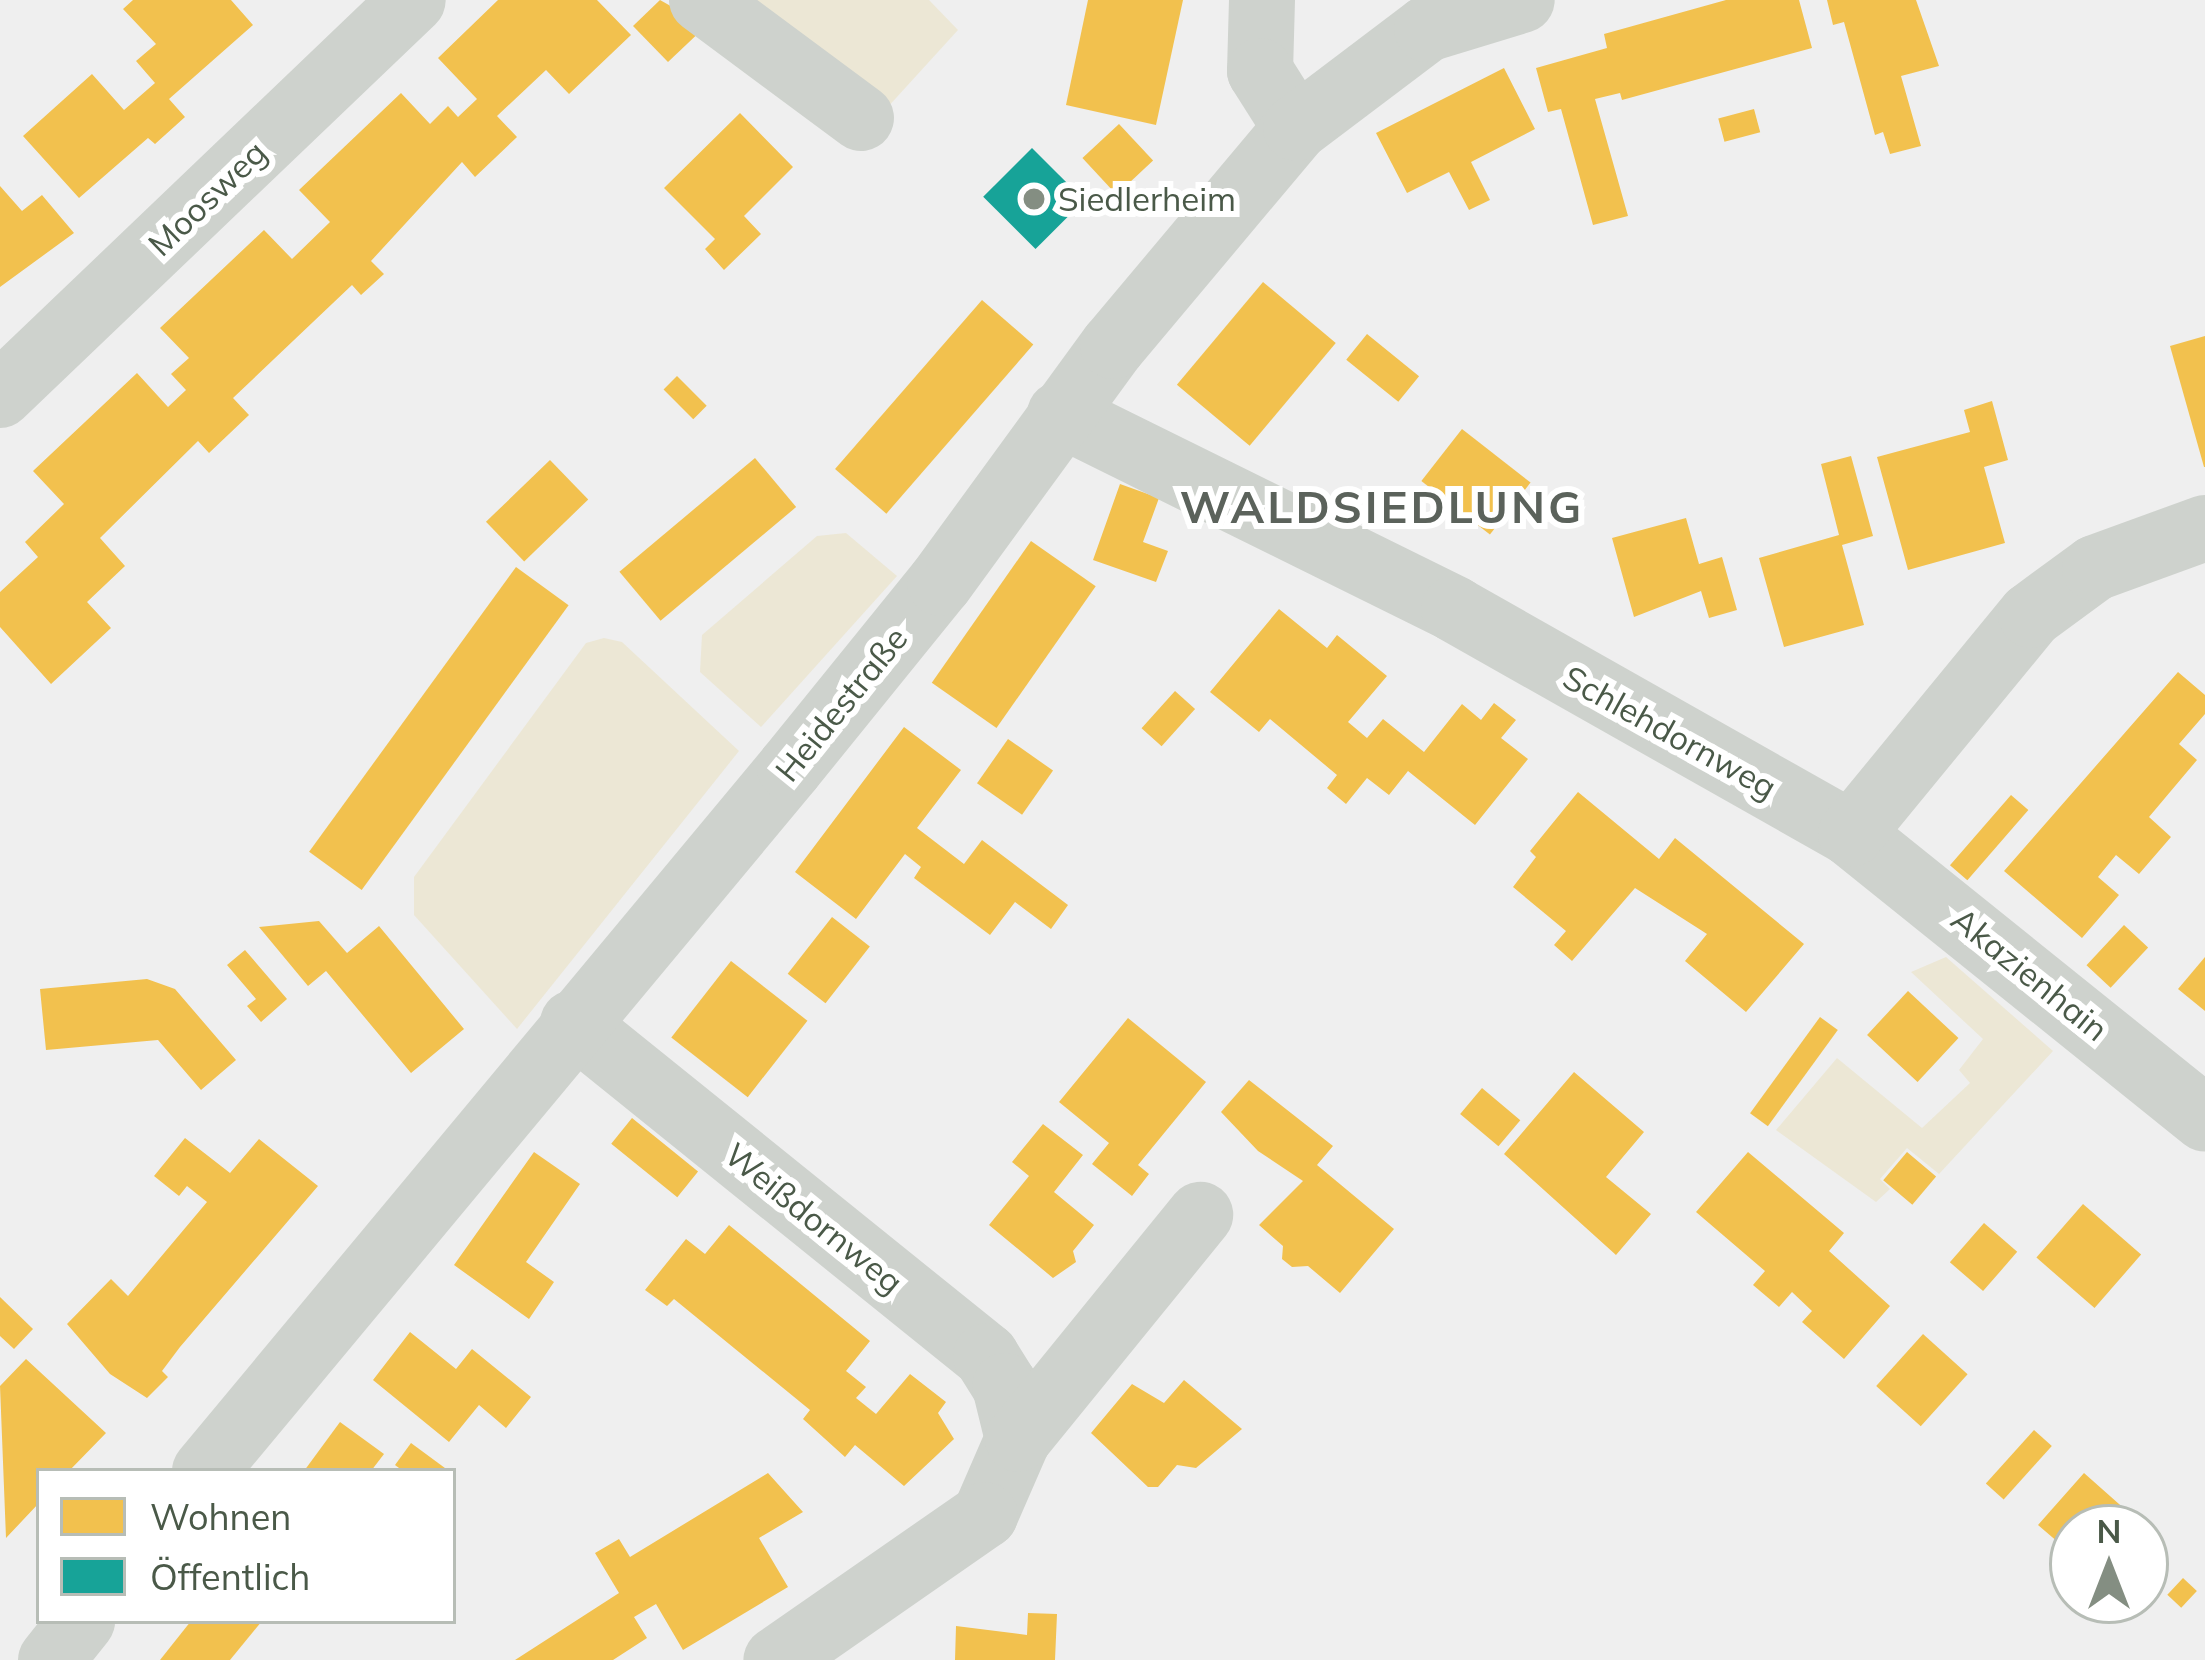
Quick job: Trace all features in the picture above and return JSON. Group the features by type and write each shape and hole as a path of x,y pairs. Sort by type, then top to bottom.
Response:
{"street":[{"name":"Moosweg","path":"0,395 413,0"},
{"path":"702,0 861,118"},
{"path":"1262,0 1260,71 1297,128"},
{"name":"Heidestraße","path":"207,1468 940,583 1060,414 1297,128 1427,29 1522,0"},
{"name":"Schlehdornweg","path":"1060,414 1454,609 1851,834"},
{"path":"1851,834 2031,615 2095,568 2205,528"},
{"name":"Akazienhain","path":"1851,834 2205,1119"},
{"name":"Weißdornweg","path":"573,1023 986,1356 1005,1386 1018,1439"},
{"path":"776,1660 953,1545 1001,1491 1018,1439 1200,1215"},
{"path":"51,1660 80,1624"}],"shaded area":[{"path":"737,0 929,0 958,30 886,109"},
{"path":"846,533 897,576 761,727 700,672 702,635 817,536"},
{"path":"604,638 622,642 739,751 517,1029 414,915 414,877 586,643"},
{"path":"1946,957 2053,1051 1939,1174 1907,1148 1880,1179 1890,1189 1876,1202 1776,1130 1837,1058 1922,1128 1970,1083 1959,1070 1983,1039 1911,972"}],"building: Wohnen":[{"path":"133,0 231,0 253,25 169,99 185,117 155,144 148,138 79,198 23,136 92,74 124,110 155,83 136,61 156,44 123,9"},
{"path":"498,0 597,0 631,35 569,94 546,70 497,116 517,137 475,177 462,162 371,261 384,274 361,295 352,285 233,398 249,415 209,453 198,441 100,538 125,566 87,602 111,628 51,684 0,627 0,592 38,557 25,542 64,504 33,471 137,373 168,407 186,390 171,374 189,358 160,328 264,230 292,259 330,222 299,190 401,93 430,124 448,106 458,117 477,99 438,58"},
{"path":"660,0 706,26 668,62 633,26"},
{"path":"1088,0 1183,0 1156,125 1066,105"},
{"path":"1726,0 1799,0 1812,48 1622,100 1620,93 1595,99 1628,216 1593,225 1561,109 1548,112 1536,68 1607,48 1604,34"},
{"path":"1827,0 1916,0 1939,66 1901,76 1921,146 1890,154 1883,132 1875,135 1844,22 1833,25"},
{"path":"1504,68 1535,129 1471,162 1490,200 1469,210 1449,172 1407,193 1376,133"},
{"path":"1754,109 1760,132 1724,142 1718,119"},
{"path":"740,113 793,167 744,216 761,234 724,270 705,249 715,239 664,188"},
{"path":"1119,124 1153,161 1117,195 1082,158"},
{"path":"0,186 22,211 42,195 74,233 0,287"},
{"path":"1263,282 1336,343 1250,446 1177,385"},
{"path":"982,300 1033,345 886,514 835,469"},
{"path":"1367,334 1419,376 1398,402 1346,360"},
{"path":"2205,336 2205,467 2204,467 2170,346"},
{"path":"677,376 707,406 693,419 664,389"},
{"path":"1992,401 2008,460 1984,467 2005,543 1908,570 1877,457 1970,432 1964,410"},
{"path":"1462,429 1531,483 1490,535 1421,481"},
{"path":"1851,456 1873,536 1842,545 1864,625 1784,647 1759,558 1839,535 1821,464"},
{"path":"755,458 796,507 661,621 619,572"},
{"path":"550,460 588,500 524,561 486,522"},
{"path":"1120,484 1159,498 1143,542 1168,551 1156,582 1093,560"},
{"path":"1686,518 1699,564 1722,557 1737,610 1709,618 1701,591 1634,617 1612,538"},
{"path":"1031,541 1096,586 996,728 932,683"},
{"path":"516,567 569,605 362,890 309,852"},
{"path":"1279,609 1327,648 1337,635 1387,676 1348,722 1367,738 1383,719 1424,752 1462,704 1481,720 1494,703 1516,720 1501,738 1528,759 1475,825 1408,771 1389,795 1367,778 1346,804 1327,788 1337,775 1270,719 1259,732 1210,692"},
{"path":"2178,672 2205,695 2205,714 2179,744 2197,760 2149,817 2171,837 2139,874 2116,855 2098,877 2119,895 2082,938 2004,871"},
{"path":"1175,691 1195,709 1162,746 1142,728"},
{"path":"904,727 961,770 917,828 964,864 982,840 1068,905 1051,929 1015,902 990,935 914,878 921,867 905,854 856,919 795,872"},
{"path":"1008,739 1053,771 1022,815 977,783"},
{"path":"1578,792 1659,859 1675,838 1804,944 1746,1012 1685,961 1707,934 1635,888 1572,961 1554,945 1566,931 1513,887 1536,857 1530,851"},
{"path":"2011,795 2028,810 1967,880 1950,865"},
{"path":"832,917 870,947 825,1003 788,974"},
{"path":"319,921 347,953 379,926 464,1029 411,1073 326,971 308,986 259,927"},
{"path":"2124,925 2148,948 2111,988 2086,965"},
{"path":"245,950 287,999 261,1022 247,1006 256,999 227,965"},
{"path":"2205,957 2205,1011 2178,989"},
{"path":"731,961 807,1021 748,1097 671,1037"},
{"path":"147,979 175,989 236,1060 201,1090 158,1040 46,1050 40,989"},
{"path":"1908,991 1958,1038 1918,1082 1867,1035"},
{"path":"1820,1017 1838,1030 1768,1126 1750,1113"},
{"path":"1128,1018 1206,1082 1138,1165 1149,1174 1132,1196 1092,1164 1109,1143 1059,1102"},
{"path":"1574,1072 1644,1132 1606,1177 1651,1214 1616,1255 1504,1154"},
{"path":"1249,1080 1333,1146 1317,1165 1394,1229 1340,1293 1308,1266 1292,1267 1282,1259 1283,1246 1259,1225 1303,1181 1258,1151 1221,1112"},
{"path":"1482,1088 1520,1120 1498,1146 1460,1114"},
{"path":"632,1118 698,1171 677,1197 611,1144"},
{"path":"1043,1124 1083,1155 1054,1192 1094,1225 1073,1251 1076,1262 1053,1278 989,1225 1029,1176 1012,1162"},
{"path":"185,1138 230,1173 259,1139 318,1186 180,1347 162,1371 168,1377 147,1398 110,1374 67,1324 111,1279 128,1296 207,1202 187,1186 179,1196 154,1176"},
{"path":"534,1152 580,1184 526,1262 554,1282 529,1319 454,1265"},
{"path":"1748,1152 1844,1233 1829,1251 1890,1306 1844,1359 1802,1322 1812,1311 1792,1292 1779,1307 1753,1285 1765,1271 1696,1212"},
{"path":"1907,1152 1936,1176 1912,1205 1883,1180"},
{"path":"2083,1204 2141,1255 2095,1308 2036,1258"},
{"path":"1984,1223 2017,1252 1983,1291 1950,1262"},
{"path":"729,1225 870,1341 846,1371 866,1387 856,1398 876,1414 910,1374 946,1402 938,1413 954,1439 904,1486 855,1445 845,1457 803,1419 810,1410 674,1299 667,1306 645,1290 686,1239 705,1254"},
{"path":"0,1297 33,1329 14,1349 0,1336"},
{"path":"410,1332 456,1369 472,1349 531,1397 506,1428 479,1405 449,1442 373,1380"},
{"path":"1923,1334 1968,1374 1921,1426 1876,1386"},
{"path":"26,1359 106,1433 72,1468 36,1468 36,1506 6,1538 0,1386"},
{"path":"1184,1380 1242,1429 1196,1468 1177,1465 1158,1487 1148,1487 1091,1433 1132,1384 1164,1403"},
{"path":"340,1422 384,1454 373,1468 306,1468"},
{"path":"2034,1430 2052,1446 2004,1500 1986,1484"},
{"path":"411,1443 445,1468 399,1468 395,1465"},
{"path":"768,1473 803,1512 759,1538 788,1587 683,1650 656,1604 634,1617 647,1638 613,1660 515,1660 619,1593 595,1553 619,1539 630,1557"},
{"path":"2084,1473 2119,1504 2057,1504"},
{"path":"2049,1513 2049,1534 2038,1525"},
{"path":"2183,1578 2197,1591 2181,1608 2169,1593"},
{"path":"1028,1613 1057,1614 1055,1660 955,1660 956,1626 1027,1635"},
{"path":"189,1624 260,1624 230,1660 160,1660"}],"building: Öffentlich":[{"name":"Siedlerheim","path":"1032,148 1084,200 1036,249 983,197"}],"place":[{"name":"Siedlerheim","path":"1034,199"}],"district":[{"name":"WALDSIEDLUNG","path":"1382,507"}]}
